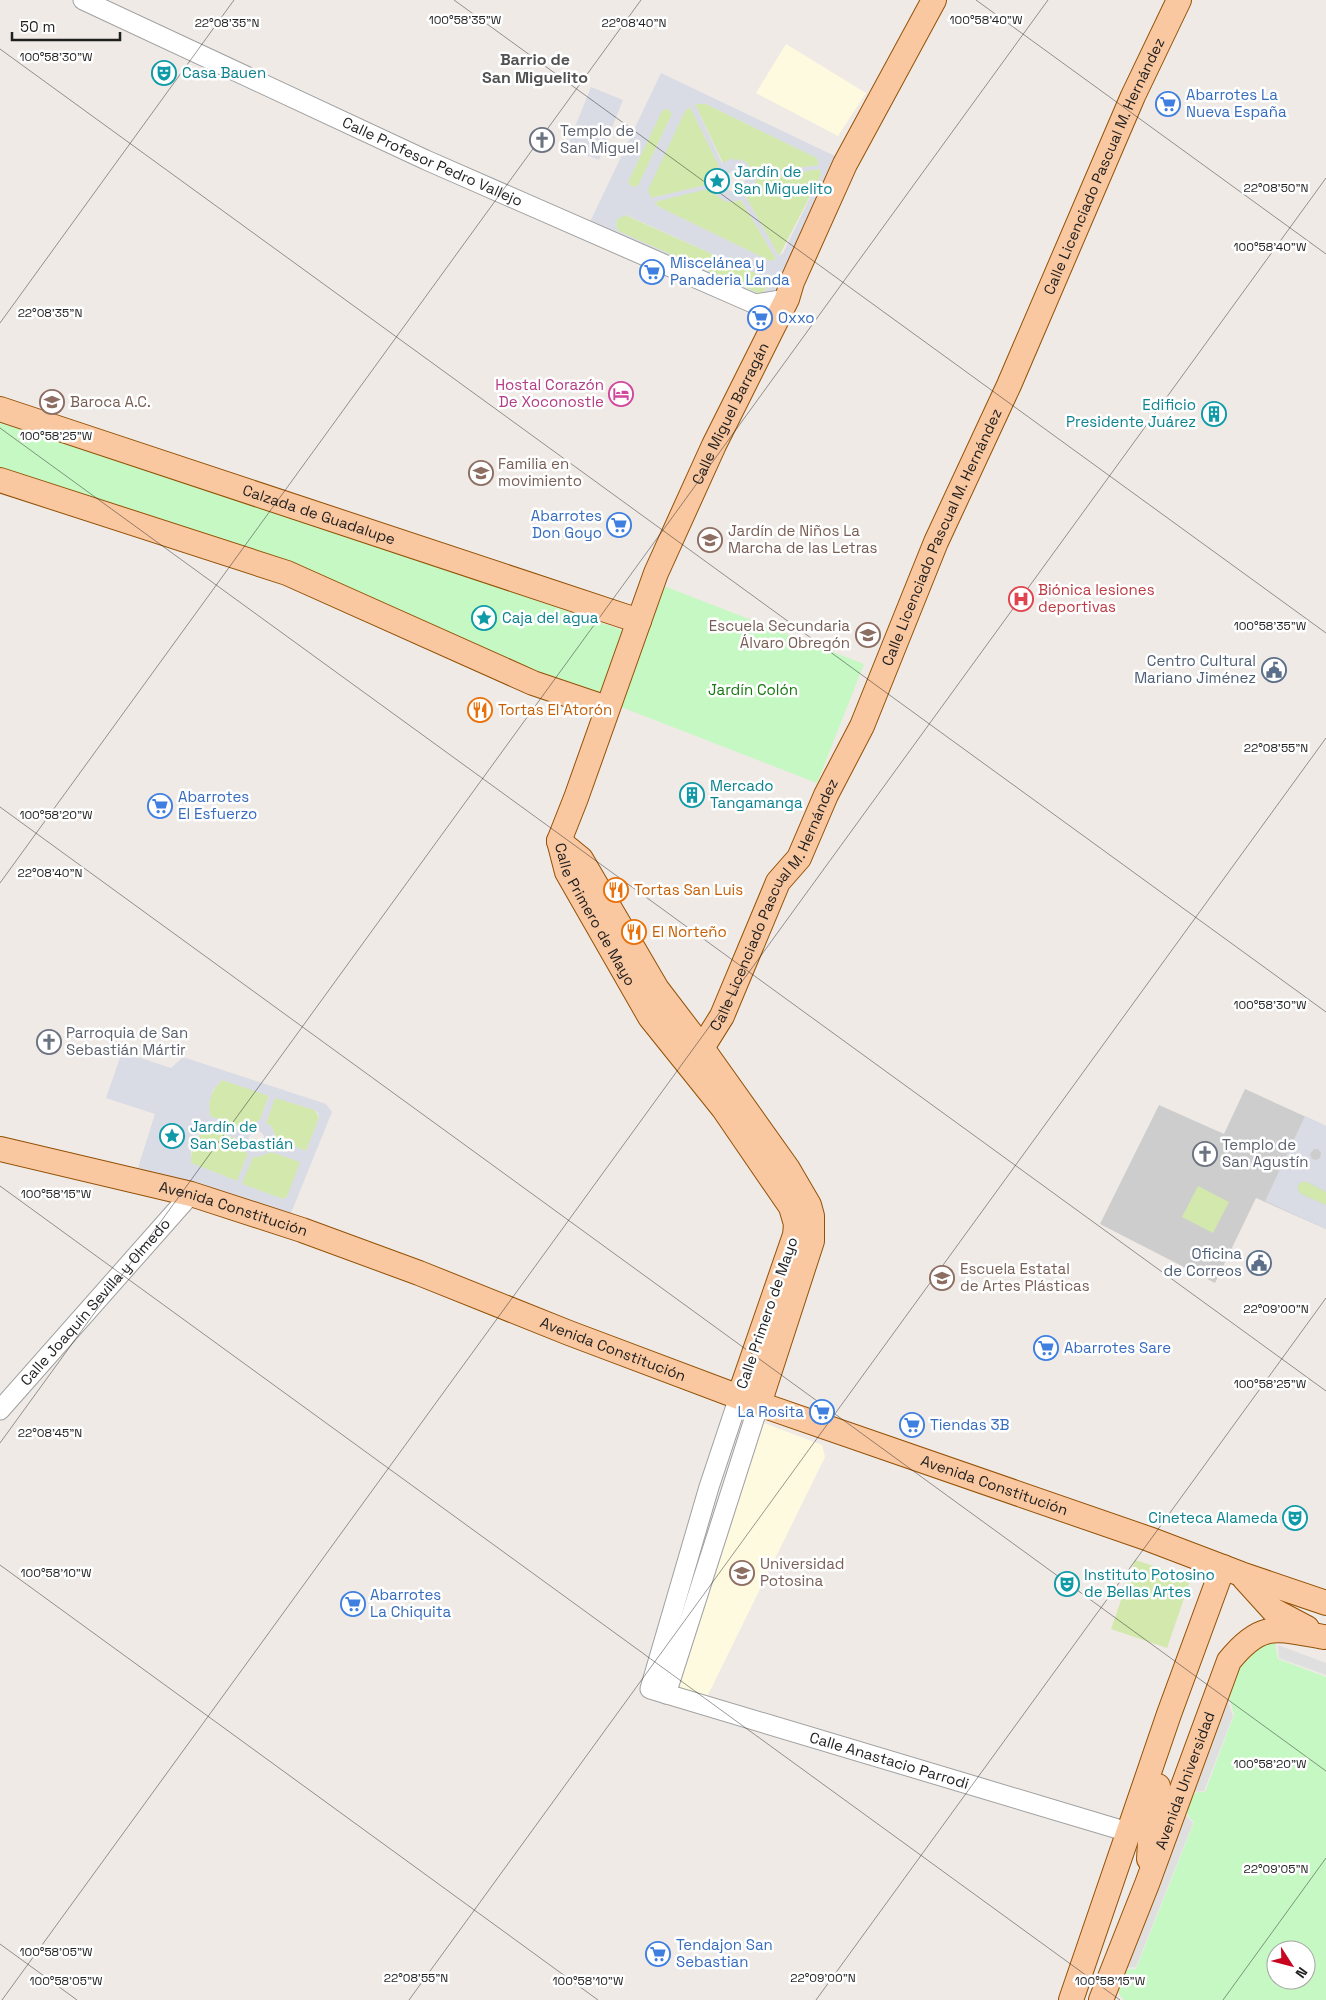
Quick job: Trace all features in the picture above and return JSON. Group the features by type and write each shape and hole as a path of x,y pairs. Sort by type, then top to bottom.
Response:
{"main road":[{"name":"Calle Miguel Barragán","path":"559,841 656,573 714,446 787,299 792,282 845,164 934,0"},
{"name":"Calle Licenciado Pascual M. Hernández","path":"695,1054 722,1016 778,882 799,858 826,794 862,726 936,542 1009,385 1133,96 1179,0"},
{"name":"Calzada de Guadalupe","path":"0,409 639,621"},
{"path":"0,480 287,573 533,683 607,708"},
{"name":"Calle Primero de Mayo","path":"559,841 581,860 695,1054 780,1174 804,1195 812,1216 812,1241 798,1256 749,1400"},
{"name":"Avenida Constitución","path":"0,1150 191,1194 302,1230 749,1400 1326,1603"},
{"path":"1071,2000 1169,1714 1232,1570 1273,1610 1325,1637"},
{"name":"Avenida Universidad","path":"1101,2000 1147,1884 1228,1661 1241,1646 1257,1634 1264,1632 1277,1629 1325,1637"},
{"path":"1147,1884 1152,1809 1172,1740 1169,1714"}],"street":[{"name":"Calle Profesor Pedro Vallejo","path":"83,0 426,160 755,304 787,299"},
{"name":"Calle Joaquín Sevilla y Olmedo","path":"0,1410 191,1194"},
{"name":"Calle Primero de Mayo","path":"658,1691 749,1400"},
{"name":"Calle Anastacio Parrodi","path":"658,1691 1128,1832"}],"shaded area":[{"path":"786,44 866,93 838,136 756,93"},
{"path":"661,73 841,159 776,296 757,300 589,224","holes":["695,104 706,104 817,158 819,165 754,174 748,164 742,160 730,159 722,163","690,107 719,166 712,175 711,184 651,198 648,190 685,111","668,109 672,114 638,186 632,187 628,182 662,111","820,169 821,175 783,253 779,256 746,197 754,190 756,179","732,171 740,172 745,179 744,187 737,192 729,191 724,184 725,176","712,188 715,194 724,201 741,200 776,259 770,261 659,207 654,202","626,215 766,278 768,287 762,293 758,293 618,231 616,226 617,219"]},
{"path":"591,87 623,100 599,160 567,147"},
{"name":"Jardín de San Sebastián","path":"122,1052 171,1068 183,1057 326,1104 332,1112 291,1213 283,1215 138,1168 155,1114 106,1098","holes":["222,1080 269,1096 260,1120 242,1128 210,1116 209,1103 213,1090","275,1098 315,1110 319,1118 306,1151 277,1139 271,1126 266,1123","206,1128 238,1139 243,1150 248,1154 237,1181 191,1163 191,1149 196,1136","259,1131 263,1134 265,1140 263,1145 257,1148 248,1141 249,1136 253,1132","271,1152 300,1162 287,1197 283,1199 242,1184 253,1157"]},
{"path":"1245,1089 1326,1126 1326,1229 1256,1198 1215,1283 1100,1224 1159,1105 1224,1134"},
{"path":"1305,1116 1326,1126 1326,1192 1307,1182 1301,1182 1298,1185 1298,1190 1301,1194 1326,1205 1326,1229 1265,1201","holes":["1314,1149 1318,1149 1321,1153 1320,1158 1312,1159 1310,1154"]},
{"name":"Universidad Potosina","path":"764,1423 822,1445 825,1457 706,1699 679,1689"},
{"path":"1278,1645 1326,1663 1326,1675 1279,1658"},
{"path":"1227,1699 1233,1716 1204,1791 1192,1792"},
{"path":"1184,1813 1193,1823 1136,1967 1124,1968"}],"green space":[{"path":"695,104 706,104 817,158 819,165 754,174 723,163"},
{"path":"690,107 719,166 712,175 711,184 651,198 647,190 685,111"},
{"path":"668,109 672,114 638,186 632,187 628,182 662,110"},
{"path":"820,169 821,175 779,256 746,197 751,193 756,179"},
{"path":"712,187 730,202 741,200 776,259 770,261 659,207 654,202"},
{"path":"625,215 766,278 768,286 762,293 758,293 618,231 616,226 617,219"},
{"path":"0,423 186,480 631,633 607,701 534,679 291,564 144,513 0,472"},
{"name":"Jardín Colón","path":"664,586 864,664 817,783 616,705"},
{"path":"222,1080 269,1095 260,1120 242,1128 210,1116 209,1105 211,1096"},
{"path":"275,1097 315,1110 319,1118 306,1151 277,1139 271,1126 266,1123"},
{"path":"206,1128 238,1139 248,1154 237,1181 191,1163 194,1144"},
{"path":"271,1152 301,1162 287,1197 283,1199 241,1184 253,1156 258,1157"},
{"path":"1301,1182 1307,1182 1326,1192 1326,1205 1301,1194 1298,1190 1298,1185"},
{"path":"1198,1186 1229,1202 1213,1233 1182,1217"},
{"path":"1135,1560 1191,1578 1167,1648 1111,1629"},
{"path":"1258,1640 1275,1642 1278,1659 1326,1677 1326,2000 1124,2000 1118,1990 1118,1980 1124,1972 1136,1969 1194,1822 1187,1811 1189,1797 1198,1792 1205,1792 1234,1715 1228,1692 1239,1659"}],"place":[{"name":"Casa Bauen","path":"164,73"},
{"name":"Abarrotes La Nueva España","path":"1168,104"},
{"name":"Templo de San Miguel","path":"542,140"},
{"name":"Jardín de San Miguelito","path":"717,181"},
{"name":"Miscelánea y Panaderia Landa","path":"652,272"},
{"name":"Oxxo","path":"760,318"},
{"name":"Hostal Corazón De Xoconostle","path":"621,394"},
{"name":"Baroca A.C.","path":"52,402"},
{"name":"Edificio Presidente Juárez","path":"1214,414"},
{"name":"Familia en movimiento","path":"481,473"},
{"name":"Abarrotes Don Goyo","path":"619,525"},
{"name":"Jardín de Niños La Marcha de las Letras","path":"710,540"},
{"name":"Biónica lesiones deportivas","path":"1021,599"},
{"name":"Caja del agua","path":"484,618"},
{"name":"Escuela Secundaria Álvaro Obregón","path":"868,635"},
{"name":"Centro Cultural Mariano Jiménez","path":"1274,670"},
{"name":"Tortas El Atorón","path":"480,710"},
{"name":"Mercado Tangamanga","path":"692,795"},
{"name":"Abarrotes El Esfuerzo","path":"160,806"},
{"name":"Tortas San Luis","path":"616,890"},
{"name":"El Norteño","path":"634,932"},
{"name":"Parroquia de San Sebastián Mártir","path":"49,1042"},
{"name":"Jardín de San Sebastián","path":"172,1136"},
{"name":"Templo de San Agustín","path":"1205,1154"},
{"name":"Oficina de Correos","path":"1259,1263"},
{"name":"Escuela Estatal de Artes Plásticas","path":"942,1278"},
{"name":"Abarrotes Sare","path":"1046,1348"},
{"name":"La Rosita","path":"822,1412"},
{"name":"Tiendas 3B","path":"912,1425"},
{"name":"Cineteca Alameda","path":"1295,1518"},
{"name":"Universidad Potosina","path":"742,1573"},
{"name":"Instituto Potosino de Bellas Artes","path":"1067,1584"},
{"name":"Abarrotes La Chiquita","path":"353,1604"},
{"name":"Tendajon San Sebastian","path":"658,1954"}],"district":[{"name":"Barrio de San Miguelito","path":"535,68"}]}
